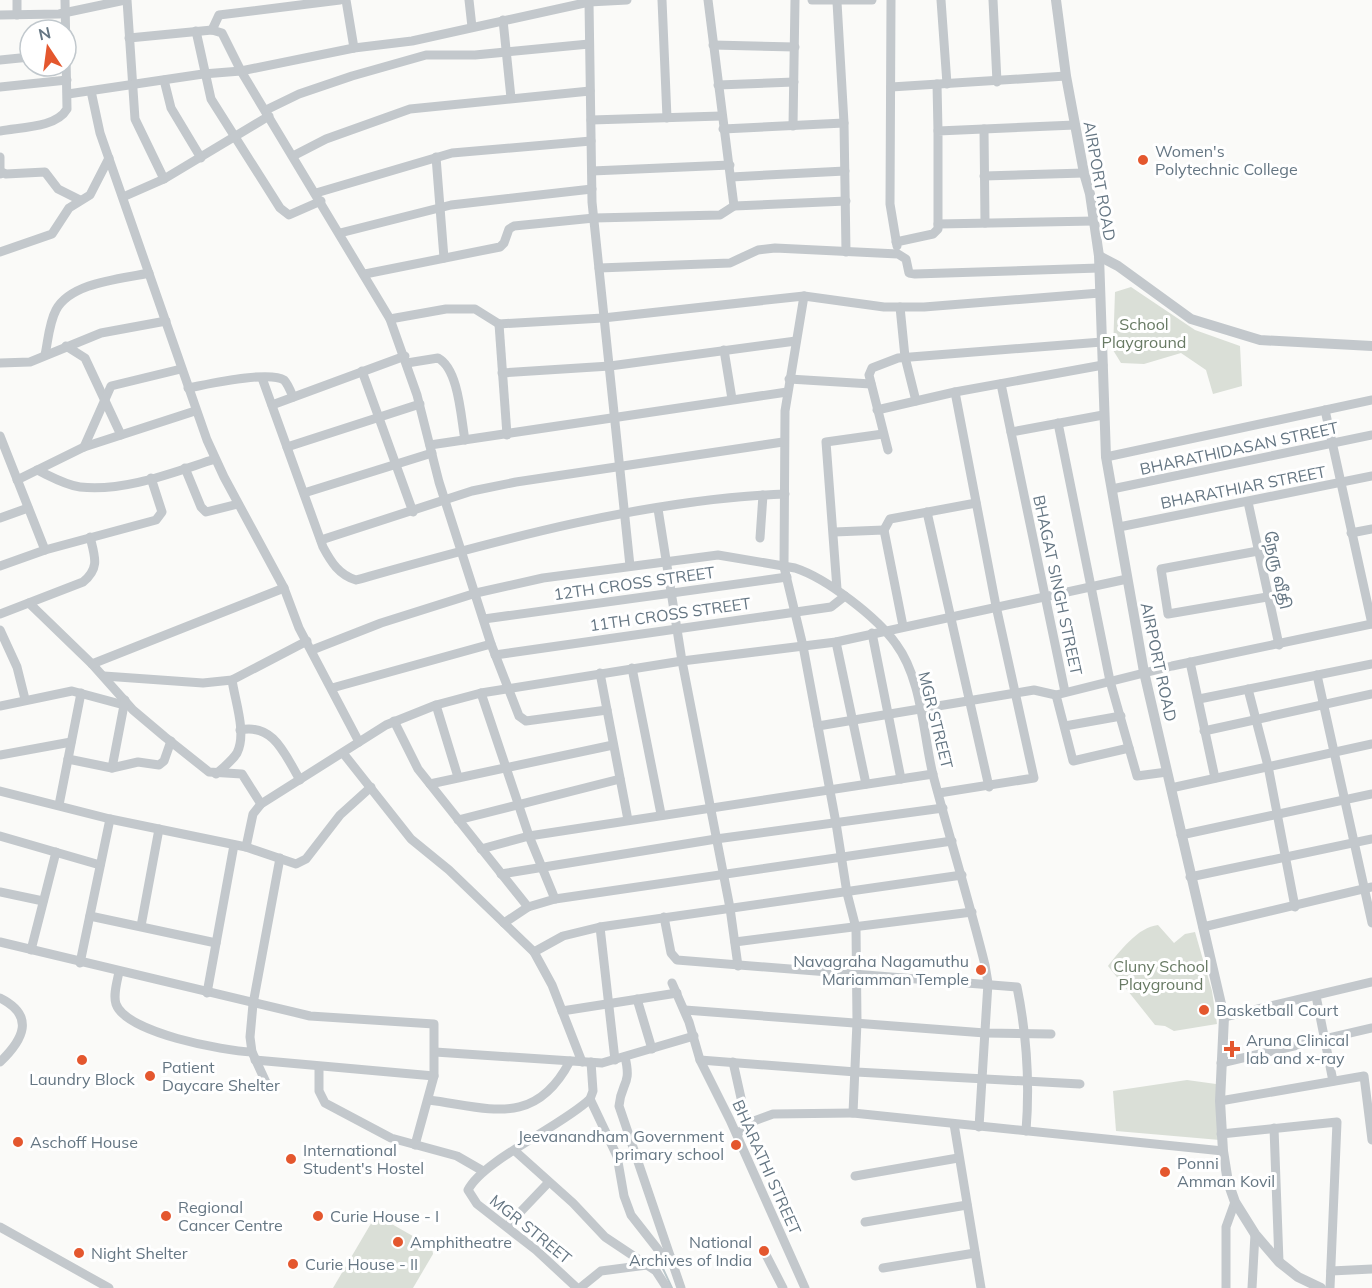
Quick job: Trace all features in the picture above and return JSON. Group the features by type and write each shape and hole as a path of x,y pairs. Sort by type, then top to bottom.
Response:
{"street":[{"path":"17,0 17,15"},
{"path":"65,0 66,18"},
{"path":"0,15 66,12 126,0 131,86 138,128 164,179"},
{"path":"212,30 219,15 340,0"},
{"path":"346,0 354,48"},
{"path":"469,0 472,27"},
{"path":"68,94 203,74 241,71 354,48 386,46 575,3 627,0"},
{"path":"662,0 667,118"},
{"path":"708,0 734,206"},
{"path":"793,126 795,0"},
{"path":"812,0 837,2 872,0"},
{"path":"891,0 890,204 898,254"},
{"path":"896,242 933,234 938,229 938,131 942,84 941,0"},
{"path":"993,0 997,82"},
{"name":"AIRPORT ROAD","path":"1056,0 1066,76 1094,221 1099,262 1106,457 1144,672 1224,1017 1220,1101 1223,1151 1235,1202 1255,1234 1299,1283 1321,1288"},
{"path":"588,2 594,218 603,318 622,467 630,566"},
{"path":"837,2 844,123 846,252"},
{"path":"503,20 511,98"},
{"path":"129,38 212,30 222,33 241,71 390,319 420,404 460,550 491,644 522,721 607,710"},
{"path":"196,32 203,74 211,99 285,214 295,214 318,197 435,157 466,151 591,141"},
{"path":"123,197 164,179 201,158 299,94 418,57 589,44"},
{"path":"713,45 795,47"},
{"path":"0,60 18,58"},
{"path":"891,87 1066,76"},
{"path":"0,87 67,80 68,94 67,109 62,117 54,122 0,131"},
{"path":"164,80 171,108 201,158"},
{"path":"718,85 794,82"},
{"path":"91,91 96,121 195,411 215,459 284,588 299,628 359,742"},
{"path":"293,156 326,139 410,109 590,91"},
{"path":"591,120 721,116"},
{"path":"723,129 844,123"},
{"path":"938,131 1075,125"},
{"path":"984,129 985,223"},
{"path":"0,157 0,173 45,172 58,189 80,200"},
{"path":"435,157 444,258"},
{"path":"0,252 52,234 63,214 90,195 109,158"},
{"path":"592,171 730,165"},
{"path":"731,177 845,171"},
{"path":"984,176 1084,173"},
{"path":"340,233 439,208 592,189"},
{"path":"365,274 500,247 509,229 514,226 594,218 720,215 734,206 846,201"},
{"path":"938,224 1094,221"},
{"path":"598,268 730,263 746,254 776,248 898,254 906,260 909,273 915,274 1099,262 1118,266 1191,319 1260,340 1372,346"},
{"path":"45,356 55,312 66,298 92,286 149,273"},
{"path":"390,319 446,309 468,308 476,309 499,324 603,318 804,296 924,308 1100,293"},
{"path":"804,296 787,392 783,442 784,567 803,646 836,823 840,858 856,928 857,1022 853,1113"},
{"path":"900,307 905,357 916,401"},
{"path":"0,363 20,364 111,330 166,321"},
{"path":"499,324 507,435"},
{"path":"502,374 610,366 796,341"},
{"path":"888,450 869,375 872,368 905,357 1102,342"},
{"path":"66,346 85,358 103,400 122,435"},
{"path":"724,350 732,399"},
{"path":"272,405 362,371 406,360 438,358 446,363 453,376 465,440"},
{"path":"877,410 955,392 1103,365"},
{"path":"84,447 108,389 117,384 181,369"},
{"path":"362,371 413,512"},
{"path":"188,388 262,378 283,380 293,397"},
{"path":"262,378 331,563 347,578 356,580 460,550 531,533 658,509 785,494"},
{"path":"789,379 871,384"},
{"name":"BHAGAT SINGH STREET","path":"1001,384 1044,596 1060,693 1144,672 1372,624"},
{"path":"304,493 396,464 431,449 465,440 787,392"},
{"path":"939,794 1034,778 996,606 955,392"},
{"path":"1106,457 1372,400"},
{"path":"287,447 420,404"},
{"path":"1325,410 1372,624"},
{"path":"17,480 84,447 195,411"},
{"path":"1011,432 1103,415"},
{"path":"1058,423 1110,681 1137,776 1167,772"},
{"path":"837,589 826,442 884,434"},
{"name":"BHARATHIDASAN STREET","path":"1112,489 1372,435"},
{"path":"0,438 45,550"},
{"path":"321,540 446,502 472,491 516,482 783,442"},
{"path":"37,470 80,487 112,485 151,478 215,459"},
{"path":"185,468 203,510 211,512 238,504"},
{"name":"BHARATHIAR STREET","path":"1119,526 1372,476"},
{"path":"0,566 45,550 145,524 161,515 161,508 151,478"},
{"path":"760,538 763,495"},
{"name":"நேரு வீதி","path":"1248,502 1279,645"},
{"path":"903,626 884,530 890,519 976,503"},
{"path":"0,518 28,508"},
{"path":"658,509 682,661 724,875 738,966"},
{"path":"927,512 989,787"},
{"path":"1352,533 1372,529"},
{"path":"834,532 884,530"},
{"path":"0,614 83,582 93,574 96,562 90,537"},
{"path":"1258,551 1161,569 1169,615 1267,597"},
{"name":"MGR STREET","path":"232,680 309,646 476,593 543,578 717,555 807,572 837,589 885,630 897,645 907,666 919,711 933,774 972,912 988,984 979,1126"},
{"path":"1361,574 1372,572"},
{"name":"12TH CROSS STREET","path":"484,619 787,577"},
{"path":"246,847 253,814 261,804 394,721 436,705 507,687 682,661 836,642 952,615 1127,579"},
{"path":"92,664 284,588"},
{"name":"11TH CROSS STREET","path":"495,655 831,607 845,596"},
{"path":"29,603 104,676 124,703 209,772 242,774 261,804"},
{"path":"0,630 17,667 25,699"},
{"path":"872,633 901,779"},
{"path":"836,642 866,784"},
{"path":"332,688 491,644"},
{"path":"1190,662 1215,778"},
{"path":"1198,699 1372,664"},
{"path":"632,668 661,814"},
{"path":"600,673 628,820"},
{"path":"1317,675 1343,800 1368,888 1372,923"},
{"path":"104,676 203,683 232,680 240,730 237,753 216,774"},
{"path":"1248,689 1268,766 1295,907"},
{"path":"818,726 1044,690 1060,693 1073,760 1129,748"},
{"path":"0,706 64,692 81,693 124,703"},
{"path":"59,805 81,693"},
{"path":"481,693 529,836 555,899"},
{"path":"1204,731 1372,694"},
{"path":"112,768 124,703"},
{"path":"436,705 458,777"},
{"path":"1065,726 1121,716"},
{"path":"394,721 418,769 528,908"},
{"path":"240,730 256,728 265,731 275,740 300,780"},
{"path":"68,759 112,768 138,762 159,765 164,761 171,741"},
{"path":"1,753 71,742"},
{"path":"1171,788 1372,744"},
{"path":"430,784 613,745"},
{"path":"319,1067 319,1091 325,1103 391,1138 464,1159 483,1171 590,1099 593,1091 586,1062 534,952 449,870 411,838 343,753"},
{"path":"481,849 529,836 709,806 933,774"},
{"path":"458,820 620,779"},
{"path":"0,791 110,819 246,847 296,864 306,859 340,815 371,787"},
{"path":"1182,835 1372,794"},
{"path":"501,874 716,839 943,808"},
{"path":"80,963 110,819"},
{"path":"141,926 159,829"},
{"path":"0,836 100,864"},
{"path":"1190,877 1372,838"},
{"path":"504,923 528,908 555,899 952,841"},
{"path":"207,993 234,845"},
{"path":"32,950 56,852"},
{"path":"269,1089 254,1056 250,1037 253,1004 280,858"},
{"path":"534,952 563,936 600,927 962,875"},
{"path":"1203,927 1368,888"},
{"path":"0,892 43,901"},
{"path":"735,942 972,912"},
{"path":"90,916 216,943"},
{"path":"664,917 671,953 677,960 1017,987 1027,1033 1029,1082 1026,1131"},
{"path":"600,927 615,1060"},
{"path":"0,942 309,1016 434,1024 434,1076 415,1145"},
{"path":"119,972 115,1001 122,1013 130,1020 175,1038 254,1056 319,1067 434,1076"},
{"name":"BHARATHI STREET","path":"672,982 685,1010 700,1060 805,1288"},
{"path":"1224,1017 1372,982"},
{"path":"562,1011 677,993"},
{"path":"1316,996 1333,1081"},
{"path":"0,998 19,1012 23,1024 15,1046 0,1062"},
{"path":"638,999 652,1049"},
{"path":"685,1010 985,1033 1051,1034"},
{"path":"1221,1064 1372,1028"},
{"path":"435,1052 586,1062 615,1060 694,1036"},
{"path":"625,1057 629,1081 620,1097 619,1106 681,1288"},
{"path":"700,1060 982,1080 1080,1084"},
{"path":"429,1100 501,1110 518,1109 532,1103 550,1090 570,1061"},
{"path":"733,1062 747,1125"},
{"path":"1220,1101 1364,1076 1372,1140"},
{"path":"590,1099 617,1156 624,1196 631,1215 660,1251 670,1256"},
{"path":"736,1134 747,1125 774,1114 853,1113 1223,1151"},
{"path":"1221,1134 1337,1122 1330,1288"},
{"path":"954,1124 981,1288"},
{"path":"1274,1128 1279,1262"},
{"path":"515,1151 573,1203 605,1237 656,1271 667,1288"},
{"path":"855,1176 958,1158"},
{"name":"MGR STREET","path":"483,1171 468,1190 477,1204 507,1226 579,1288"},
{"path":"507,1226 548,1183"},
{"path":"1226,1288 1226,1227 1235,1202"},
{"path":"865,1222 967,1205"},
{"path":"0,1227 109,1288"},
{"path":"1252,1288 1255,1234"},
{"path":"764,1251 783,1288"},
{"path":"883,1268 975,1253"},
{"path":"579,1288 601,1271 647,1265"},
{"path":"1331,1271 1372,1269"}],"green space":[{"name":"School Playground","path":"1131,287 1195,330 1240,346 1242,386 1213,394 1206,370 1181,353 1144,364 1121,363 1113,350 1115,292"},
{"name":"Cluny School Playground","path":"1158,925 1174,943 1185,934 1195,932 1212,991 1217,1024 1174,1031 1165,1026 1155,1025 1108,966 1143,930"},
{"path":"1187,1080 1216,1084 1220,1140 1116,1131 1113,1091"},
{"path":"376,1215 432,1247 433,1254 413,1288 333,1288"}],"waterway":[{"path":"658,1258 672,1288"}],"place":[{"name":"Women's Polytechnic College","path":"1143,160"},
{"name":"Navagraha Nagamuthu Mariamman Temple","path":"981,970"},
{"name":"Basketball Court","path":"1204,1010"},
{"name":"Aruna Clinical lab and x-ray","path":"1232,1049"},
{"name":"Laundry Block","path":"82,1060"},
{"name":"Patient Daycare Shelter","path":"150,1076"},
{"name":"Aschoff House","path":"18,1142"},
{"name":"Jeevanandham Government primary school","path":"736,1145"},
{"name":"International Student's Hostel","path":"291,1159"},
{"name":"Ponni Amman Kovil","path":"1165,1172"},
{"name":"Regional Cancer Centre","path":"166,1216"},
{"name":"Curie House - I","path":"318,1216"},
{"name":"Amphitheatre","path":"398,1242"},
{"name":"National Archives of India","path":"764,1251"},
{"name":"Night Shelter","path":"79,1253"},
{"name":"Curie House - II","path":"293,1264"}]}
